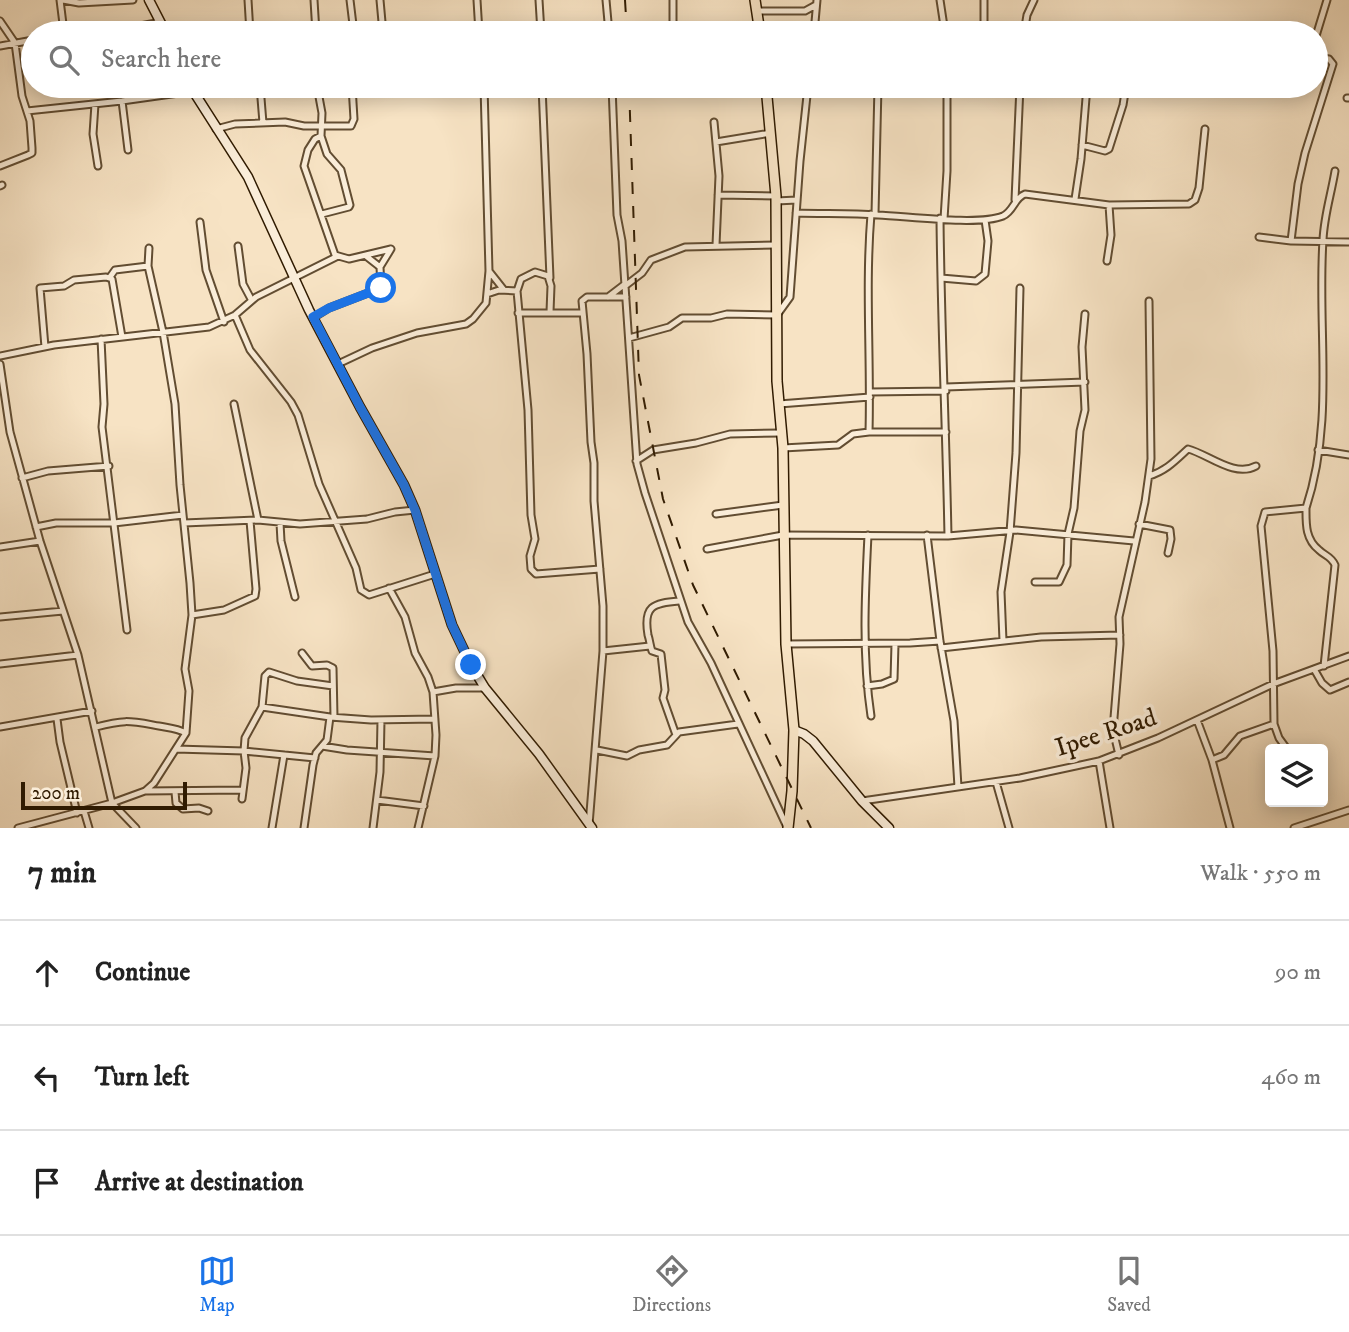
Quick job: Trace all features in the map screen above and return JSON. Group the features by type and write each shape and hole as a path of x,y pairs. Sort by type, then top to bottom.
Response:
{"main road":[{"path":"755,0 758,21"},
{"path":"767,98 776,198 786,643 794,730 792,791 787,828"}],"street":[{"path":"62,21 61,0 79,3 133,0"},
{"path":"149,0 160,21"},
{"path":"248,0 249,21"},
{"path":"314,0 315,21"},
{"path":"350,0 353,21"},
{"path":"380,0 382,21"},
{"path":"477,0 478,21"},
{"path":"539,0 540,21"},
{"path":"606,0 609,21"},
{"path":"673,0 673,21"},
{"path":"940,0 943,21"},
{"path":"984,0 984,21"},
{"path":"1028,21 1034,0"},
{"path":"1321,21 1327,0"},
{"path":"757,11 805,10 817,3"},
{"path":"815,21 817,3"},
{"path":"0,20 15,43 21,88"},
{"path":"0,46 21,42"},
{"path":"1328,59 1333,64 1328,82"},
{"path":"0,166 32,153 30,121 23,98"},
{"path":"27,111 138,98"},
{"path":"197,98 248,177 313,317 404,485 415,510 460,645 485,688 539,754 591,826"},
{"path":"261,98 263,123"},
{"path":"320,98 321,135 327,154 341,170 350,205 322,214"},
{"path":"216,129 235,124 293,122 304,126 351,126 354,119 352,98"},
{"path":"338,364 372,348 417,333 466,324 481,311 487,294 489,271 484,98"},
{"path":"542,98 550,312"},
{"path":"612,98 617,215 622,241 636,461 679,601 711,663 787,828"},
{"path":"629,338 669,327 682,318 711,318 726,314 777,315 790,297 807,98"},
{"path":"869,432 867,264 873,214 878,98"},
{"path":"947,98 947,171 942,219 941,278 948,536"},
{"path":"1015,203 1019,98"},
{"path":"1075,199 1086,98"},
{"path":"1082,145 1109,149 1124,98"},
{"path":"1291,242 1298,184 1323,98"},
{"path":"122,101 128,150"},
{"path":"95,104 93,134 98,166"},
{"path":"714,122 718,153 716,245"},
{"path":"796,214 873,214 985,220 1004,216 1019,196 1025,194 1109,205 1189,204 1195,200 1199,188 1205,129"},
{"path":"716,142 771,133"},
{"path":"321,135 310,147 304,162 336,257"},
{"path":"1324,666 1335,565 1330,557 1318,550 1309,537 1306,508 1318,450 1325,362 1322,241 1335,172"},
{"path":"718,195 797,201"},
{"path":"1107,261 1111,235 1109,205"},
{"path":"941,278 976,281 985,274 988,241 985,220"},
{"path":"200,222 206,270 223,322"},
{"path":"1259,237 1291,242 1349,242"},
{"path":"608,297 642,273 650,261 685,247 777,245"},
{"path":"238,246 241,277 251,299"},
{"path":"18,828 112,803 145,791 154,783 186,733 189,691 185,669 192,615 176,404 148,266 149,248"},
{"path":"0,356 101,339 199,329 223,322 235,315 251,299 336,257 349,259 391,249 380,267 381,288 313,317"},
{"path":"366,256 380,267"},
{"path":"548,260 522,279 517,291 528,410 528,455 535,539 530,556 531,571 536,574 600,569"},
{"path":"45,347 40,288 64,286 74,280 110,277 115,270 148,266"},
{"path":"489,271 504,290"},
{"path":"535,272 545,274 550,281"},
{"path":"110,277 114,283 122,337"},
{"path":"1003,641 1001,592 1010,532 1016,453 1020,288"},
{"path":"487,294 504,290 517,291"},
{"path":"591,826 603,651 583,299 626,297"},
{"path":"1119,755 1114,721 1119,617 1149,475 1152,421 1149,301"},
{"path":"518,313 583,313"},
{"path":"1035,582 1059,582 1067,565 1068,534 1074,508 1080,431 1085,410 1082,347 1085,314"},
{"path":"235,315 250,351 291,402 335,522 356,568 363,594 369,595 435,574"},
{"path":"101,339 104,404 102,427 109,466 127,630"},
{"path":"0,365 10,432 40,541 78,654 112,803 136,828"},
{"path":"779,404 1017,383 1085,382"},
{"path":"234,404 257,520"},
{"path":"0,434 10,432"},
{"path":"783,448 838,445 853,434 869,432 946,432"},
{"path":"636,461 653,450 666,446 696,443 730,434 781,433"},
{"path":"1149,475 1160,473 1188,449 1213,461 1242,469 1255,466"},
{"path":"1318,450 1349,455"},
{"path":"22,478 48,471 109,466"},
{"path":"716,514 783,505"},
{"path":"1283,744 1274,724 1273,651 1261,526 1263,515 1268,511 1306,508"},
{"path":"184,523 257,520 280,523 335,522 415,510"},
{"path":"36,527 56,523 114,523 183,515"},
{"path":"192,615 223,610 255,596 250,521"},
{"path":"280,523 281,541 295,597"},
{"path":"1139,524 1170,530 1168,553"},
{"path":"707,549 783,535 948,536 1010,532 1068,534 1134,541"},
{"path":"868,535 865,643 871,716"},
{"path":"926,535 940,644 954,721 958,787"},
{"path":"0,547 40,541"},
{"path":"389,589 405,617 415,653 433,692 435,756 418,828"},
{"path":"676,735 663,698 663,659 661,654 652,651 646,625 647,613 660,603 679,601"},
{"path":"0,617 63,611"},
{"path":"786,643 940,644 1120,635"},
{"path":"867,686 894,680 895,644"},
{"path":"603,651 650,646"},
{"path":"302,653 312,666 327,665 333,668 332,717 327,740 315,758 304,828"},
{"path":"0,664 78,654"},
{"name":"Ipee Road","path":"862,801 996,782 1099,761 1119,755 1273,684 1349,656"},
{"path":"1314,669 1322,683 1330,690 1349,682"},
{"path":"243,799 246,768 243,751 250,726 262,707 265,677 269,673 297,681 333,686"},
{"path":"433,692 456,688 485,688"},
{"path":"262,707 332,717 435,719"},
{"path":"0,727 92,711"},
{"path":"57,719 64,762 80,812 89,828"},
{"path":"96,727 136,720 176,728 186,733"},
{"path":"373,828 381,752 381,720"},
{"path":"1197,720 1212,760 1230,828"},
{"path":"597,750 627,756 639,750 667,745 684,731 738,724"},
{"path":"1212,760 1224,755 1240,736 1274,724"},
{"path":"794,730 813,741 862,801 889,828"},
{"path":"322,746 435,756"},
{"path":"176,749 243,751 315,758"},
{"path":"272,828 284,755"},
{"path":"1099,761 1110,828"},
{"path":"996,782 1009,828"},
{"path":"145,791 243,790"},
{"path":"175,792 176,803 183,810 199,808 208,811"},
{"path":"377,800 424,806"},
{"path":"1294,828 1349,810"},
{"path":"58,818 59,827"}],"railway":[{"path":"625,0 626,21"},
{"path":"629,98 639,375 663,499 693,585 811,828"}],"route":[{"path":"381,288 352,298 313,317 404,485 415,510 452,625 471,665"}]}
